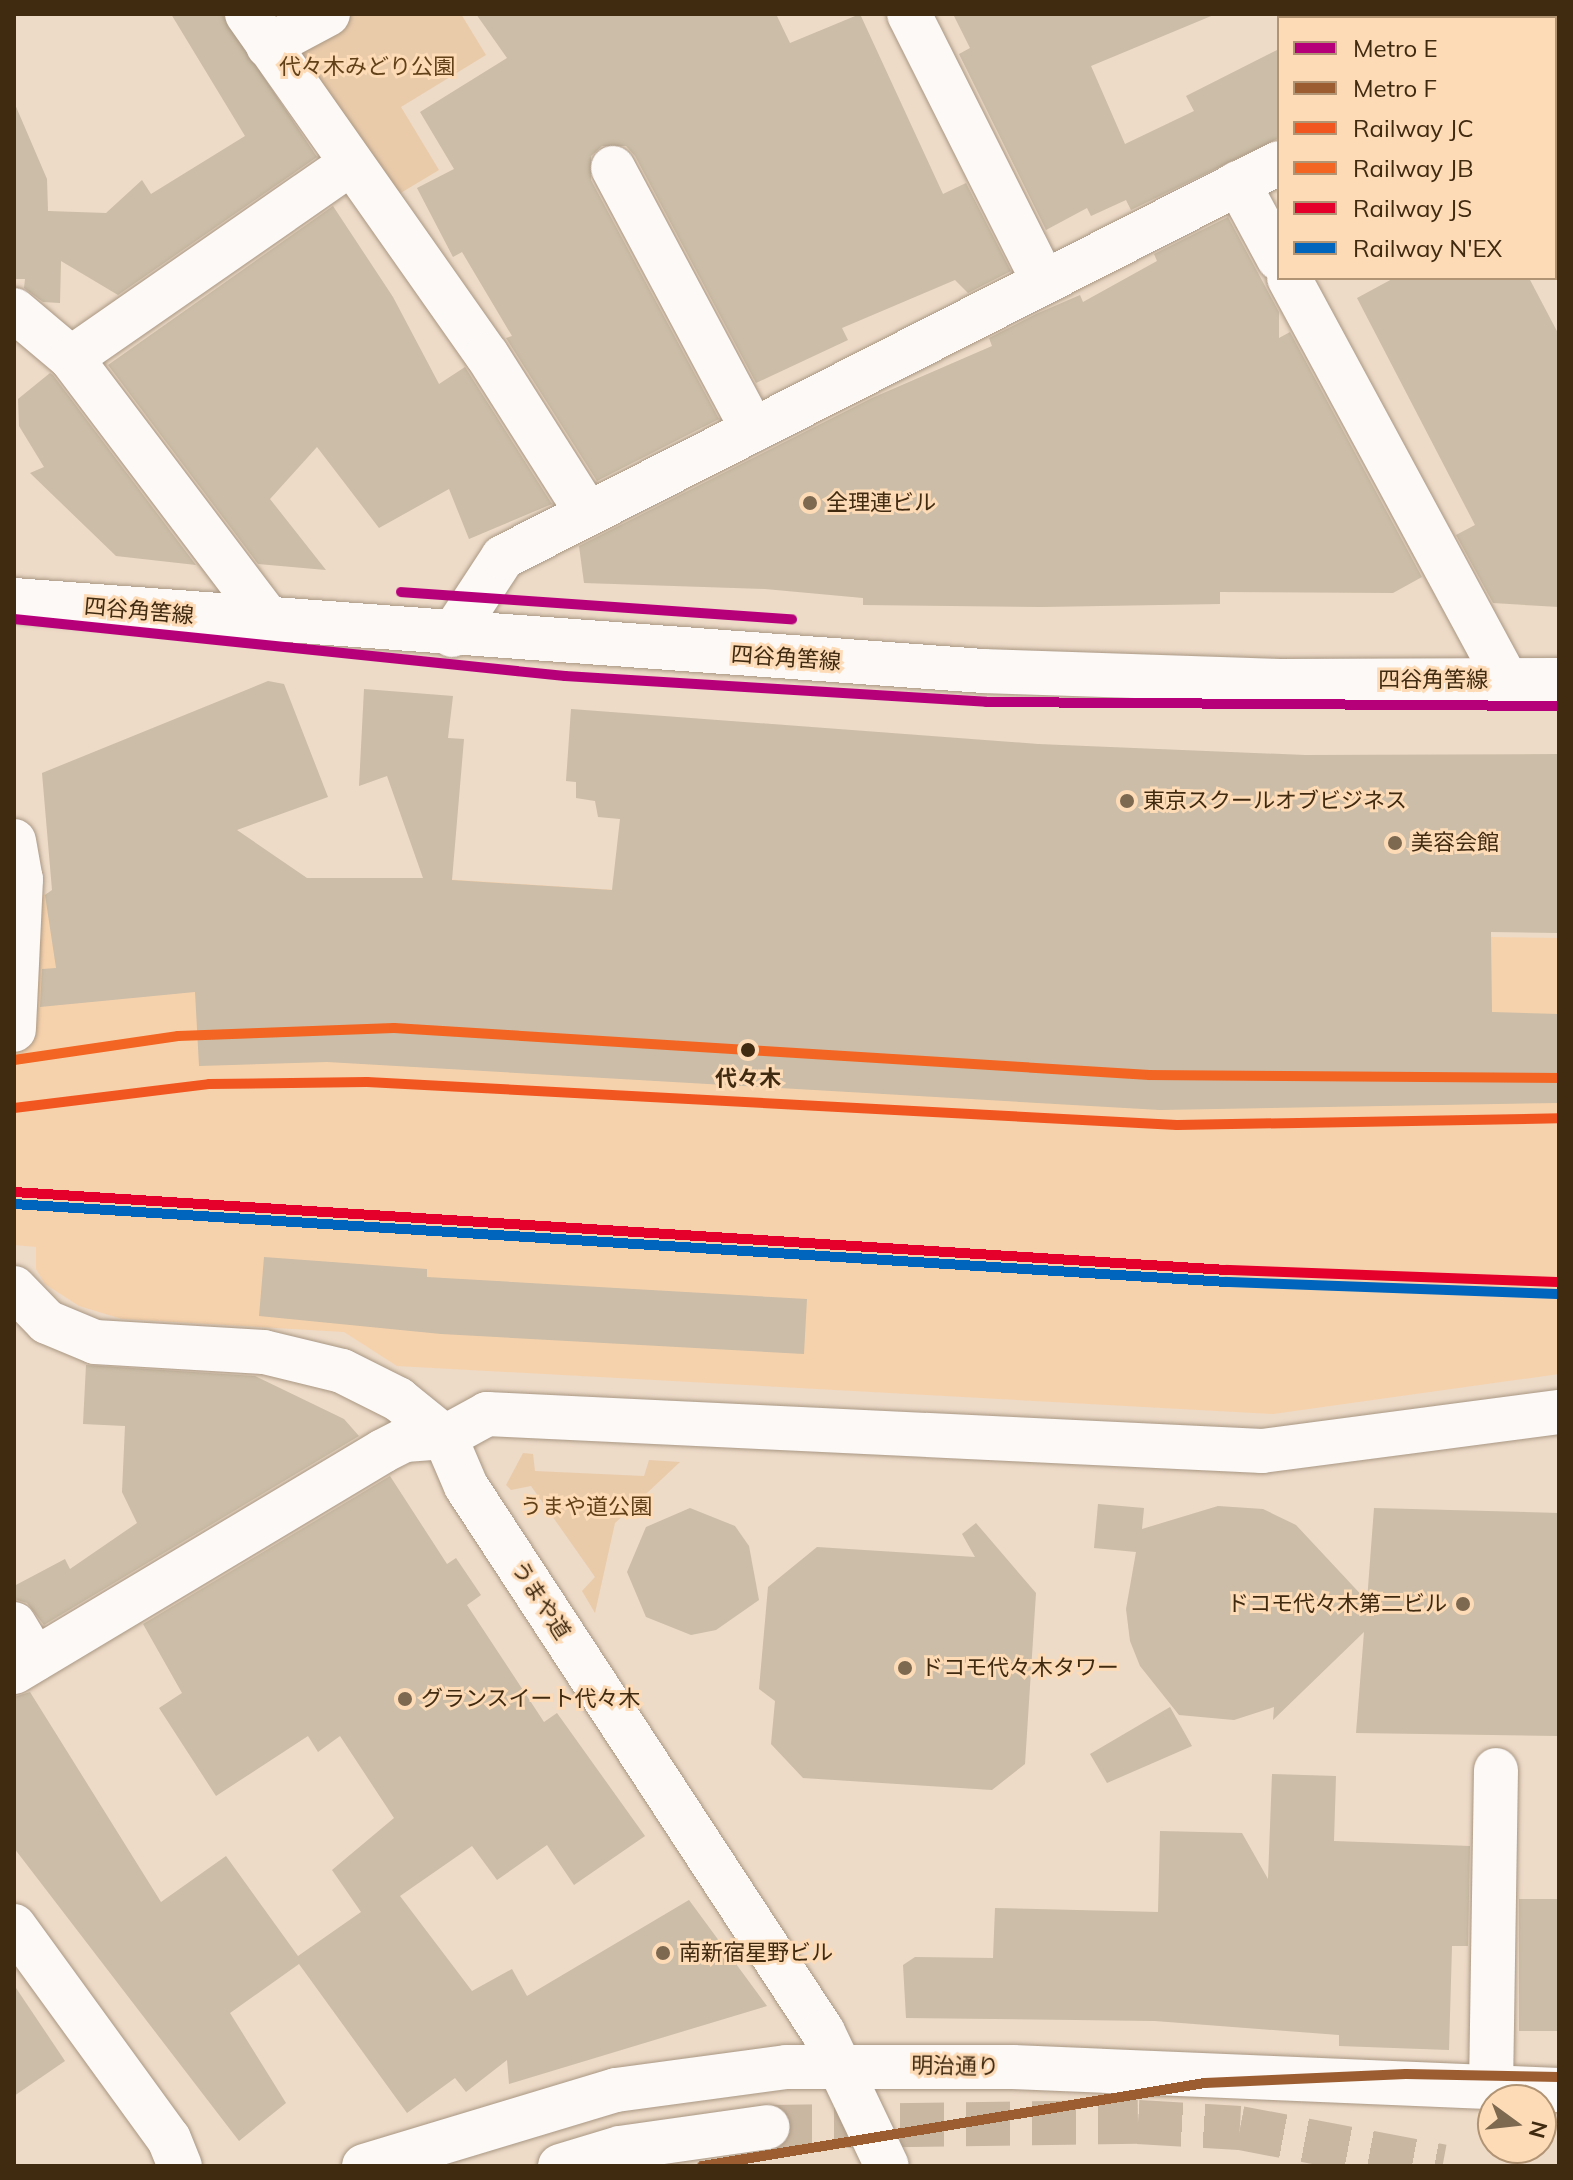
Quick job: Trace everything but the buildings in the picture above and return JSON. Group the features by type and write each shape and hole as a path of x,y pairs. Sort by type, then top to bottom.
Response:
{"street":[{"path":"328,14 258,30 487,355 588,514"},
{"path":"909,14 1044,282"},
{"path":"71,358 350,164"},
{"path":"452,635 503,557 1277,164"},
{"path":"613,168 753,430"},
{"path":"1238,183 1277,255"},
{"path":"1290,280 1506,680"},
{"path":"14,310 71,358 271,622"},
{"name":"四谷角筈線","path":"14,600 271,622 982,671 1559,680"},
{"path":"14,841 21,879 14,1030"},
{"name":"うまや道","path":"14,1288 47,1322 95,1342 264,1352 342,1371 398,1399 445,1437 466,1486 841,2065 887,2166"},
{"path":"21,1652 383,1451 405,1440 445,1437 487,1414 1262,1451 1559,1412"},
{"path":"1491,2084 1496,1770"},
{"path":"14,1926 169,2139 180,2166"},
{"name":"明治通り","path":"364,2166 616,2090 841,2065 1477,2088"},
{"path":"560,2166 620,2148 768,2127"}],"shaded area":[{"path":"307,878 426,878 1336,935 1559,938 1559,1374 1273,1414 397,1366 344,1332 122,1319 79,1306 45,1284 36,1269 36,1247 14,1245 14,906 51,892"}],"green space":[{"name":"代々木みどり公園","path":"354,14 461,14 486,55 401,107 439,170 384,203 292,51"},
{"name":"うまや道公園","path":"523,1453 533,1454 535,1471 644,1476 649,1460 680,1462 615,1523 595,1613 582,1591 595,1577 531,1486 511,1490 506,1485"}],"tunnel":[{"path":"768,2127 1138,2122 1240,2128 1442,2166"}],"metro line":[{"name":"E","path":"401,592 792,619"},
{"name":"E","path":"14,619 565,676 986,702 1559,706"},
{"name":"F","path":"702,2166 1205,2083 1406,2074 1559,2077"}],"rail line":[{"name":"JB","path":"14,1060 178,1036 394,1028 1150,1075 1559,1078"},
{"name":"JC","path":"14,1108 209,1084 367,1082 1177,1125 1559,1118"},
{"name":"JS","path":"14,1192 1228,1270 1559,1282"},
{"name":"N'EX","path":"14,1204 1227,1282 1559,1294"}],"place":[{"name":"全理連ビル","path":"810,503"},
{"name":"東京スクールオブビジネス","path":"1127,801"},
{"name":"美容会館","path":"1395,843"},
{"name":"代々木","path":"748,1050"},
{"name":"ドコモ代々木第二ビル","path":"1463,1604"},
{"name":"ドコモ代々木タワー","path":"905,1668"},
{"name":"グランスイート代々木","path":"405,1699"},
{"name":"南新宿星野ビル","path":"663,1953"}]}
